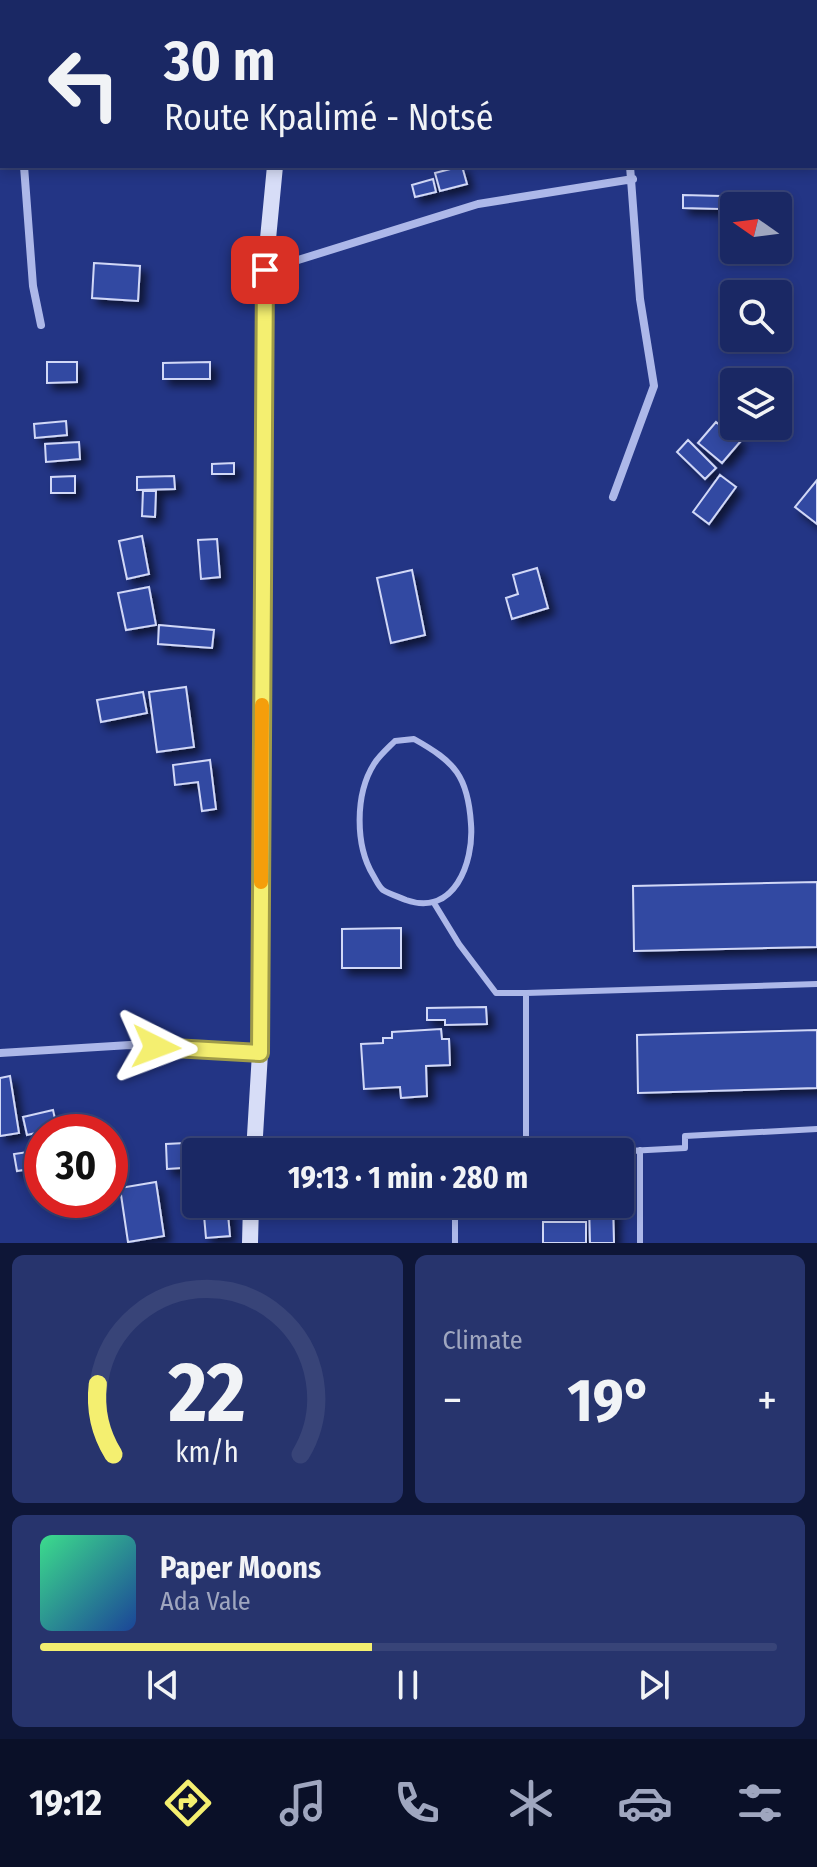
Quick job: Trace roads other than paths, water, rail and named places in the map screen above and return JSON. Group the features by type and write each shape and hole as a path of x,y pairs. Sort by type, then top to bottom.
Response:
{"main road":[{"path":"255,1138 260,1053 265,270 275,168"},
{"path":"250,1243 251,1218"}],"street":[{"path":"24,168 33,286 41,325"},
{"path":"613,497 654,386 640,299 630,168"},
{"path":"265,270 478,204 633,179"},
{"path":"0,1053 130,1045 260,1053"}],"lane":[{"path":"414,739 436,751 459,771 469,797 472,851 448,896 434,903 417,904 382,889 364,860 358,821 363,797 373,765 395,741 414,739"},
{"path":"434,903 459,944 496,993 817,984"},
{"path":"526,993 526,1138"},
{"path":"634,1150 685,1148 685,1136 817,1129"},
{"path":"640,1150 640,1243"},
{"path":"455,1218 455,1243"}]}
